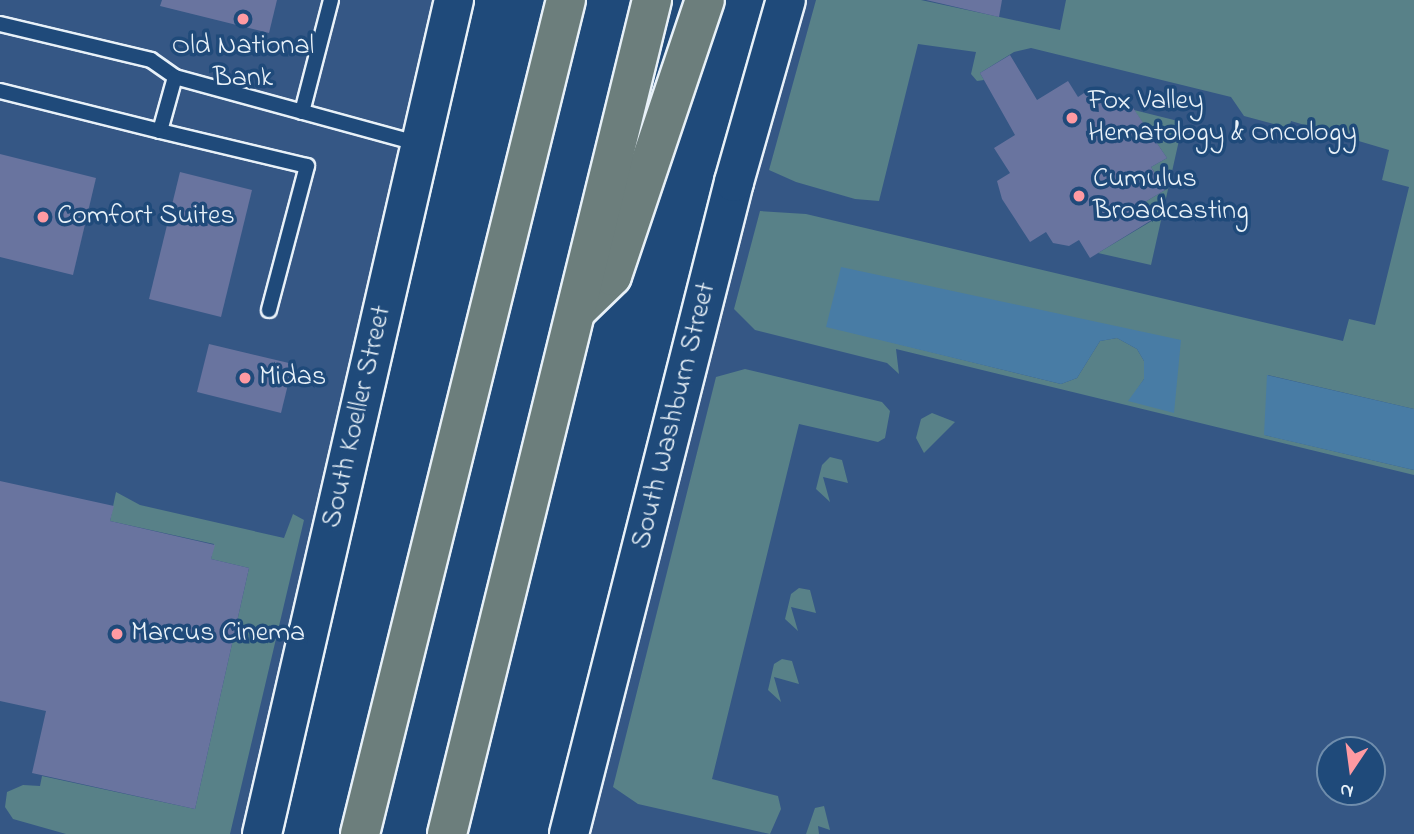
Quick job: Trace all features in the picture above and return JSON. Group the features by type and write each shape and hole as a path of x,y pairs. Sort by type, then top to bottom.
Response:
{"highway":[{"path":"530,143 538,0"},
{"path":"360,834 566,0"},
{"path":"447,834 652,0"},
{"path":"576,310 612,276 705,0"}],"street":[{"name":"South Koeller Street","path":"262,834 454,0"},
{"name":"South Washburn Street","path":"569,834 734,182 786,0"}],"lane":[{"path":"302,112 331,0"},
{"path":"0,23 151,60 175,77 421,144"},
{"path":"160,131 175,77"},
{"path":"0,91 307,166 269,310"}],"shaded area":[{"path":"0,0 454,0 262,834 0,834"},
{"path":"786,0 1414,0 1414,834 569,834"},
{"path":"841,267 1181,340 1174,413 1128,401 1144,379 1144,361 1137,349 1117,338 1100,341 1077,378 1061,384 826,327"},
{"path":"1267,375 1414,409 1414,470 1264,435"}],"green space":[{"path":"816,0 921,0 1060,30 1066,0 1414,0 1414,409 1268,375 1265,435 1414,470 1414,475 896,349 899,374 887,363 755,330 734,309 760,211 806,214 1343,341 1349,319 1375,325 1409,187 1382,180 1389,150 1291,121 1289,128 1244,116 1231,97 1031,48 1014,52 980,73 984,80 977,81 971,74 976,52 918,44 879,201 855,199 796,182 769,170","holes":["826,326 1180,340 1136,391 1144,379 1144,361 1137,349 1117,338 1100,341 1077,378 1061,384"]},
{"path":"1134,110 1178,121 1182,127 1151,265 1098,253 1155,219 1145,202 1165,190 1151,167 1167,158"},
{"path":"745,369 882,402 890,411 885,438 878,442 799,424 712,779 778,796 781,809 770,834 638,804 613,787 716,377"},
{"path":"932,413 955,422 924,453 916,438 921,419"},
{"path":"830,457 842,460 848,483 823,477 830,502 816,489 822,465"},
{"path":"116,492 140,505 284,538 293,514 304,520 230,834 66,834 13,819 5,807 7,792 23,785 40,786 42,776 195,809 249,568 211,559 214,544 110,521"},
{"path":"799,588 810,590 816,613 791,607 798,631 785,619 791,594"},
{"path":"782,659 792,661 799,684 774,677 781,702 768,690 774,664"},
{"path":"824,806 830,830 818,826 819,834 806,834 815,808"}],"building":[{"name":"Old National Bank","path":"162,0 277,0 269,33 160,6"},
{"path":"926,0 1002,0 999,17"},
{"path":"1010,55 1037,100 1068,81 1078,97 1087,91 1103,95 1112,108 1127,99 1167,158 1151,167 1165,190 1145,202 1155,218 1090,258 1079,240 1069,246 1053,243 1046,232 1030,242 1002,199 997,181 1010,173 994,148 1015,135 980,73"},
{"name":"Comfort Suites","path":"0,154 96,178 73,275 0,257"},
{"path":"180,172 252,190 221,317 149,299"},
{"name":"Midas","path":"209,344 293,364 281,413 197,392"},
{"name":"Marcus Cinema","path":"0,481 114,506 110,521 215,545 211,559 249,568 195,809 32,773 46,711 0,701"}],"place":[{"name":"Old National Bank","path":"243,19"},
{"name":"Fox Valley Hematology & Oncology","path":"1072,118"},
{"name":"Cumulus Broadcasting","path":"1079,196"},
{"name":"Comfort Suites","path":"43,217"},
{"name":"Midas","path":"245,378"},
{"name":"Marcus Cinema","path":"117,634"}]}
